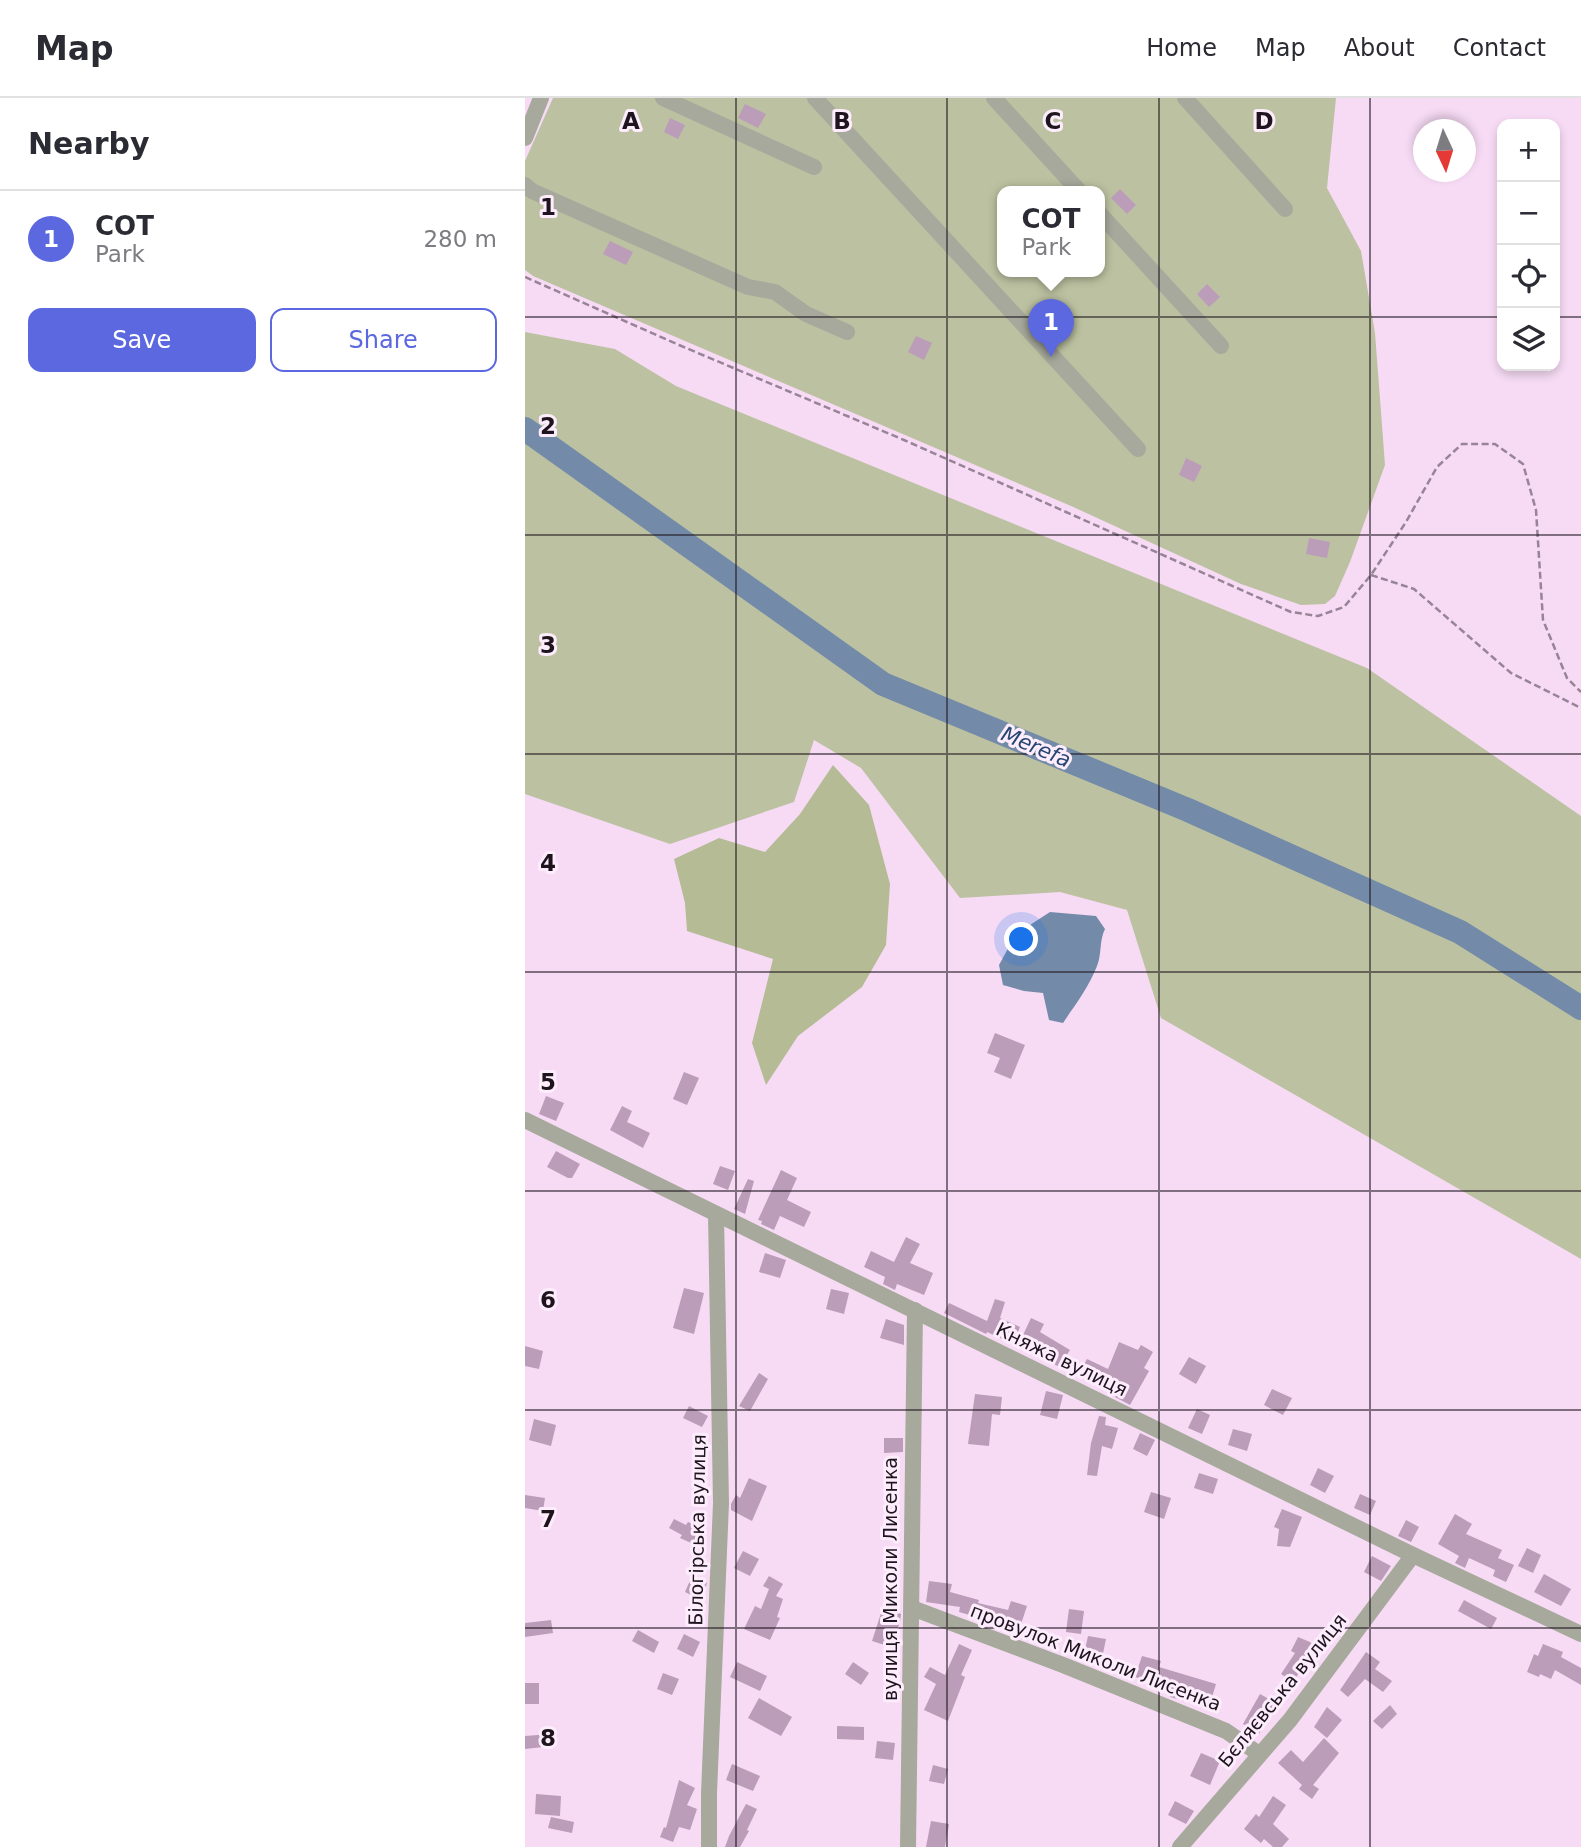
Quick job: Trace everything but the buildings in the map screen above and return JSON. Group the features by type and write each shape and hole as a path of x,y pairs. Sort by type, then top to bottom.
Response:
{"street":[{"path":"525,138 541,98"},
{"path":"663,98 814,167"},
{"path":"815,98 1138,449"},
{"path":"994,98 1074,186"},
{"path":"1185,98 1286,209"},
{"path":"525,185 532,191 748,287 775,292 806,314 847,332"},
{"path":"1105,219 1221,346"},
{"name":"Княжа вулиця","path":"525,1120 1413,1556 1581,1634"},
{"name":"Білогірська вулиця","path":"709,1847 721,1503 716,1214"},
{"name":"вулиця Миколи Лисенка","path":"908,1847 915,1310"},
{"name":"Бєляєвська вулиця","path":"1180,1847 1290,1720 1413,1556"},
{"name":"провулок Миколи Лисенка","path":"912,1608 1226,1731 1259,1754"}],"path":[{"path":"525,276 1291,612 1318,616 1344,607 1371,575 1406,522 1437,467 1462,444 1495,444 1523,464 1536,510 1543,620 1567,678 1581,692"},
{"path":"1371,575 1414,589 1511,673 1581,708"}],"green space":[{"path":"553,98 1336,98 1327,188 1361,251 1375,333 1385,465 1335,596 1325,604 1301,605 1241,584 1071,506 533,276 525,270 525,161"},
{"path":"525,332 615,349 676,386 1367,668 1581,816 1581,1259 1161,1018 1127,910 1060,892 960,898 861,768 814,740 794,802 670,844 525,794"},
{"path":"833,765 869,805 890,884 886,945 862,987 798,1036 766,1085 752,1043 773,959 687,931 685,903 674,859 719,838 765,852 800,814"}],"water":[{"path":"1050,912 1096,916 1105,929 1094,974 1063,1023 1049,1020 1043,993 1003,985 999,965 1016,934"}],"waterway":[{"name":"Merefa","path":"525,429 883,684 1188,810 1460,932 1581,1008"}],"place":[{"name":"СОТ","path":"1051,357"}]}
